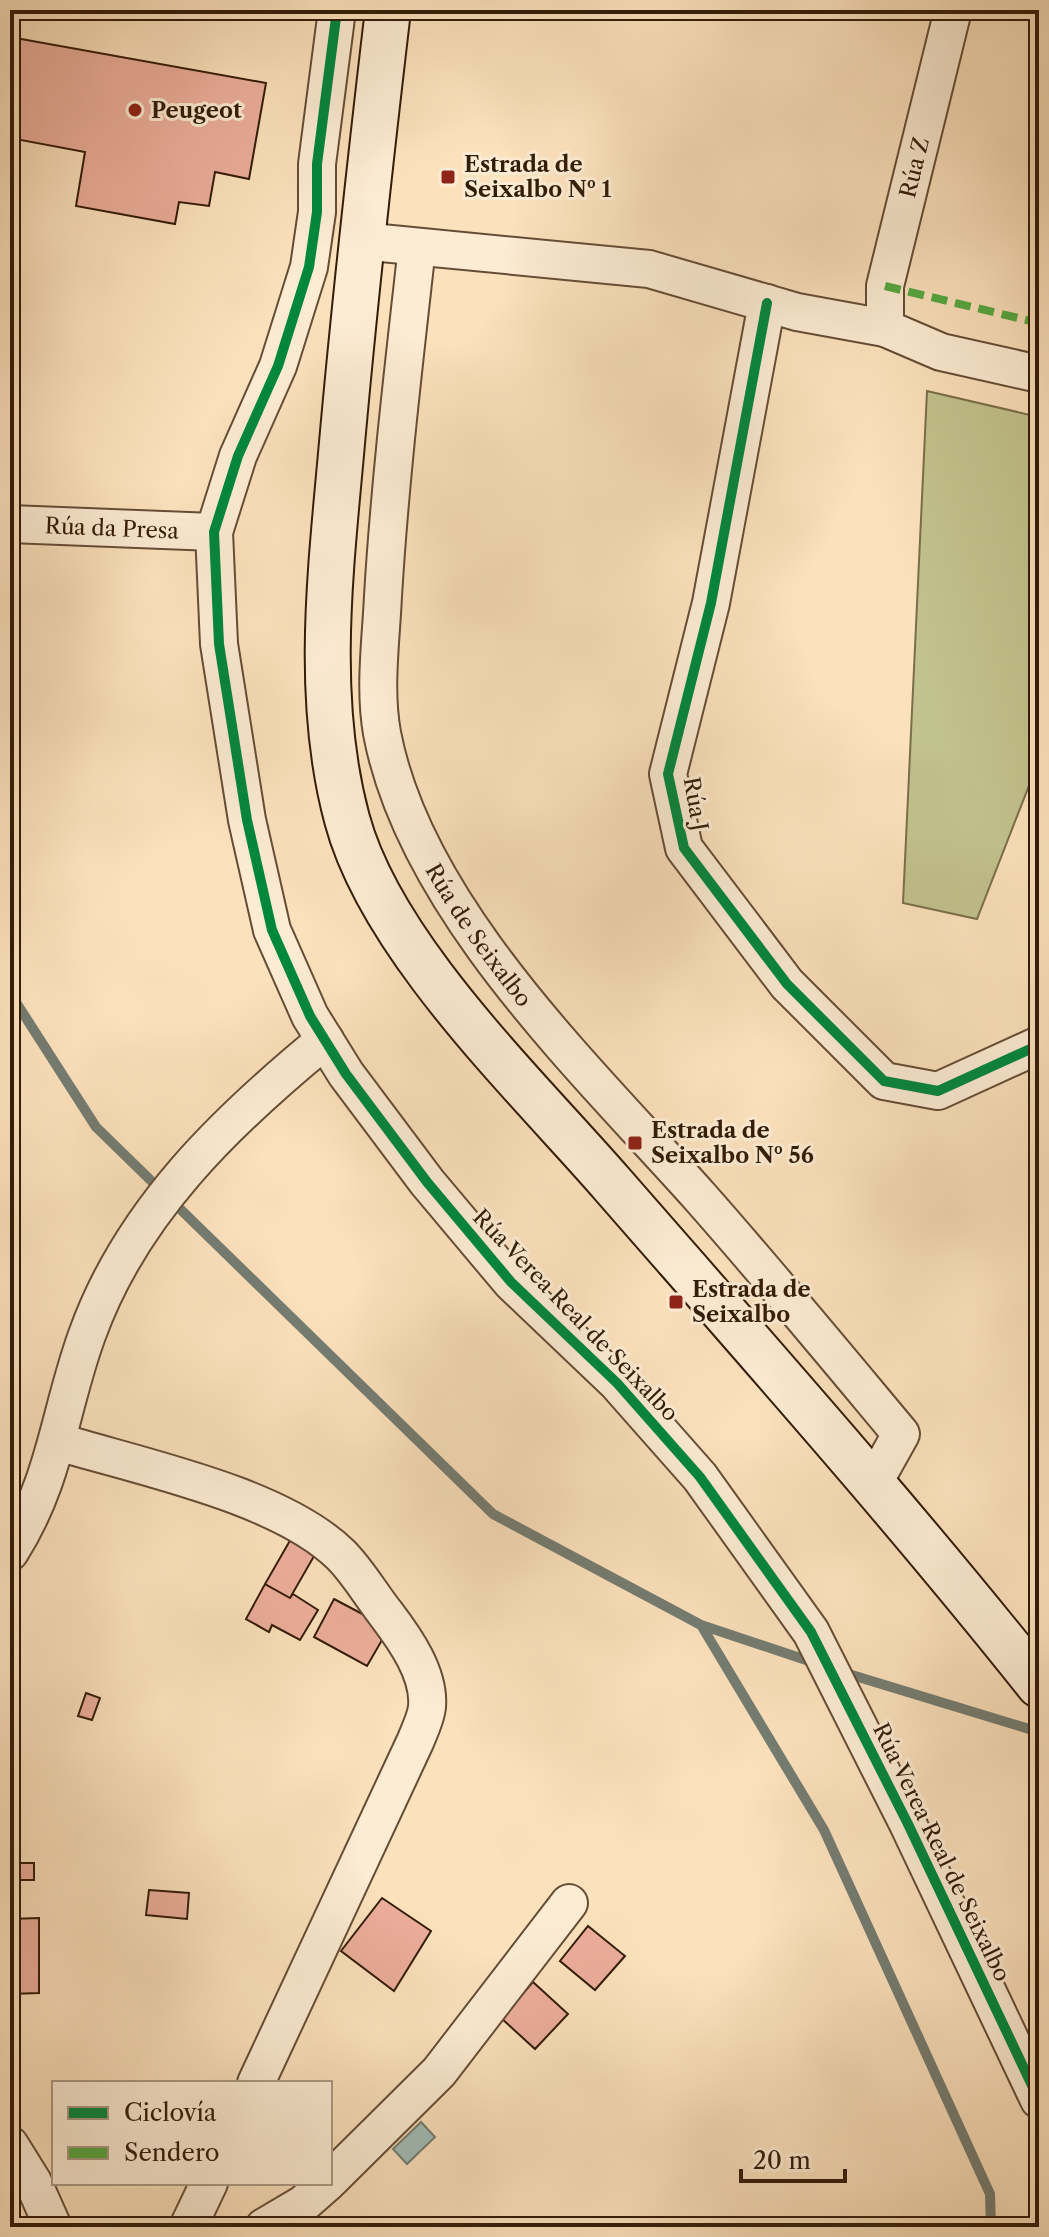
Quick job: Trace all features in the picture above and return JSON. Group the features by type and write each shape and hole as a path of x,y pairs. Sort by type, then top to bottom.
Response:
{"street":[{"name":"Rúa Verea Real de Seixalbo","path":"337,10 317,164 317,212 309,267 278,366 238,456 214,532 219,644 247,820 272,930 310,1016 346,1074 466,1233 511,1282 617,1383 700,1477 816,1642 1039,2100"},
{"path":"388,10 361,241 328,623 329,692 339,786 348,824 366,871 414,952 454,1003 873,1484 1039,1685"},
{"name":"Rúa Z","path":"885,328 885,286 953,10"},
{"path":"361,241 649,269 767,303 885,328 941,352 1039,374"},
{"name":"Rúa de Seixalbo","path":"417,247 395,453 379,672 382,733 401,793 422,842 501,974 718,1217 901,1434 873,1484"},
{"name":"Rúa J","path":"767,303 711,603 668,774 684,848 787,984 884,1081 938,1091 1039,1045"},
{"name":"Rúa da Presa","path":"10,524 214,532"},
{"path":"10,1552 34,1507 59,1442 74,1373 88,1331 147,1221 214,1138 325,1040"},
{"path":"59,1442 218,1491 271,1511 308,1530 342,1556 404,1637 422,1675 427,1707 415,1742 257,2081"},
{"path":"332,2178 439,2072 569,1903"},
{"path":"10,2145 33,2182 53,2227"},
{"path":"188,2227 208,2185"},
{"path":"264,2227 303,2204 325,2185"}],"green space":[{"path":"927,391 1039,417 1039,760 977,919 903,903"}],"water":[{"path":"421,2122 435,2137 407,2164 393,2149"}],"building":[{"name":"Peugeot","path":"10,37 266,83 249,179 215,172 209,206 179,202 175,224 76,206 85,152 10,138"},
{"path":"296,1530 321,1544 290,1598 265,1584"},
{"path":"265,1584 290,1598 293,1594 318,1610 300,1640 272,1625 269,1632 246,1619"},
{"path":"334,1599 389,1628 367,1666 314,1637"},
{"path":"86,1693 100,1698 92,1720 78,1716"},
{"path":"10,1863 34,1863 34,1880 10,1880"},
{"path":"149,1890 189,1893 187,1919 146,1915"},
{"path":"382,1898 431,1931 394,1991 341,1951"},
{"path":"39,1918 39,1993 10,1994 10,1919"},
{"path":"588,1926 625,1956 595,1990 560,1961"},
{"path":"533,1982 568,2014 535,2049 501,2018"}],"waterway":[{"path":"10,993 96,1127 493,1514 701,1625 815,1663"},
{"path":"701,1625 824,1830 990,2194 991,2227"},
{"path":"842,1672 1039,1732"}],"marked path":[{"path":"885,286 1039,323"}],"cycle path":[{"path":"337,10 317,164 317,212 309,267 278,366 238,456 214,532 219,644 247,820 272,930 310,1016 346,1074 427,1182 511,1282 617,1383 700,1477 811,1632 908,1824 1039,2100"},
{"path":"767,303 711,603 668,774 684,848 787,984 884,1081 938,1091 1039,1045"}],"place":[{"name":"Peugeot","path":"135,110"},
{"name":"Estrada de Seixalbo Nº 1","path":"448,177"},
{"name":"Estrada de Seixalbo Nº 56","path":"635,1143"},
{"name":"Estrada de Seixalbo","path":"676,1302"}]}
